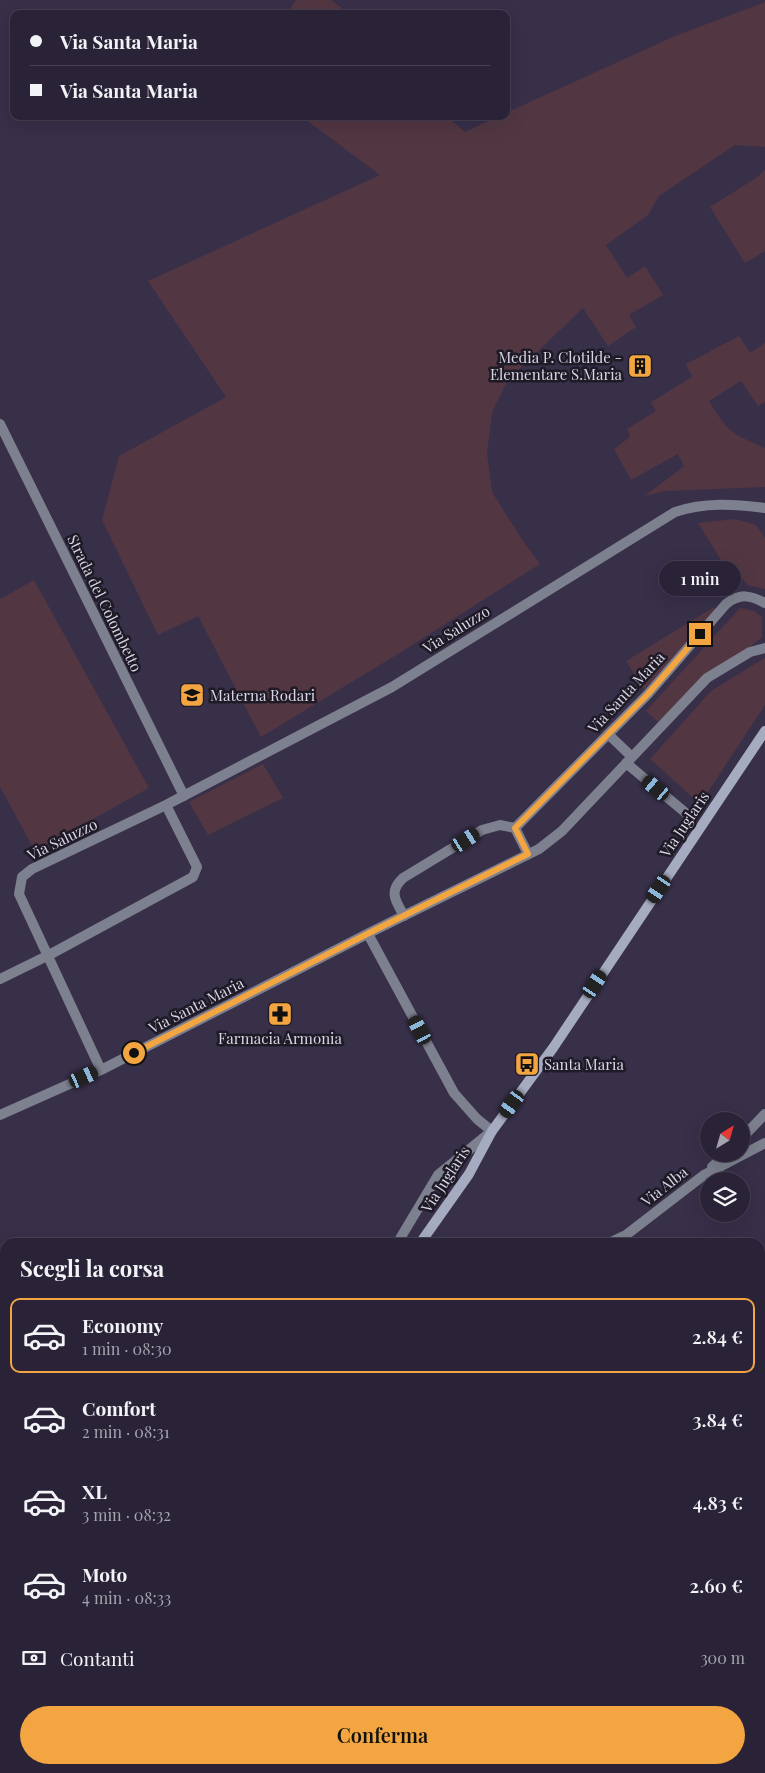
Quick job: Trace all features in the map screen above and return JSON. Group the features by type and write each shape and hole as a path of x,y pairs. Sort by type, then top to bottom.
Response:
{"street":[{"name":"Strada del Colombetto","path":"0,424 184,796"},
{"name":"Via Saluzzo","path":"101,1070 19,894 22,877 32,869 184,796 392,686 675,512 693,506 728,504 765,508"},
{"name":"Via Santa Maria","path":"515,828 648,694 726,604 734,598 748,595 765,603"},
{"name":"Via Santa Maria","path":"0,1115 101,1070 539,849 562,831 707,678 750,652 765,648"},
{"name":"Via Juglaris","path":"424,1238 469,1174 492,1131 553,1048 765,730"},
{"path":"608,734 629,760 687,814"},
{"path":"0,979 49,955 192,877 197,867 166,805"},
{"path":"404,916 394,898 395,889 403,878 482,830 500,825 515,828 528,854"},
{"path":"368,934 454,1093 477,1119 492,1131"},
{"path":"750,1130 765,1114"},
{"name":"Via Juglaris","path":"400,1238 438,1175 492,1131"},
{"name":"Via Alba","path":"710,1172 765,1143"},
{"path":"707,1172 718,1162"},
{"name":"Via Alba","path":"619,1238 626,1235 700,1178"}],"shaded area":[{"path":"296,0 331,0 345,10 289,10"},
{"path":"765,2 765,147 735,145 659,196 648,215 606,245 627,278 645,266 663,295 629,315 636,327 608,346 583,308 508,380 492,412 487,454 492,492 540,564 398,654 261,737 198,616 158,635 102,520 119,456 226,397 148,281 380,175 306,120 451,120 465,132 490,120 510,120 510,111 675,36"},
{"path":"765,170 765,251 745,263 710,207 756,178"},
{"path":"739,336 750,353 765,343 765,402 758,406 741,381 709,401 726,426 745,439 765,448 765,487 665,491 645,496 684,466 678,454 631,480 614,449 630,437 627,429 656,411 651,402 692,377 686,364"},
{"path":"735,519 756,525 765,538 765,589 747,585 733,565 724,565 698,523"},
{"path":"34,580 149,788 35,851 0,787 0,599"},
{"path":"714,607 715,613 644,690 626,661"},
{"path":"740,608 754,611 762,617 762,637 659,723 646,711"},
{"path":"765,658 765,705 700,804 650,759 711,691"},
{"path":"263,764 283,798 208,835 189,802"}],"place":[{"name":"Media P. Clotilde - Elementare S.Maria","path":"640,366"},
{"name":"Materna Rodari","path":"192,695"},
{"name":"Farmacia Armonia","path":"280,1014"},
{"name":"Santa Maria","path":"527,1064"}],"route":[{"path":"134,1053 528,854 515,828 648,694 700,634"}]}
